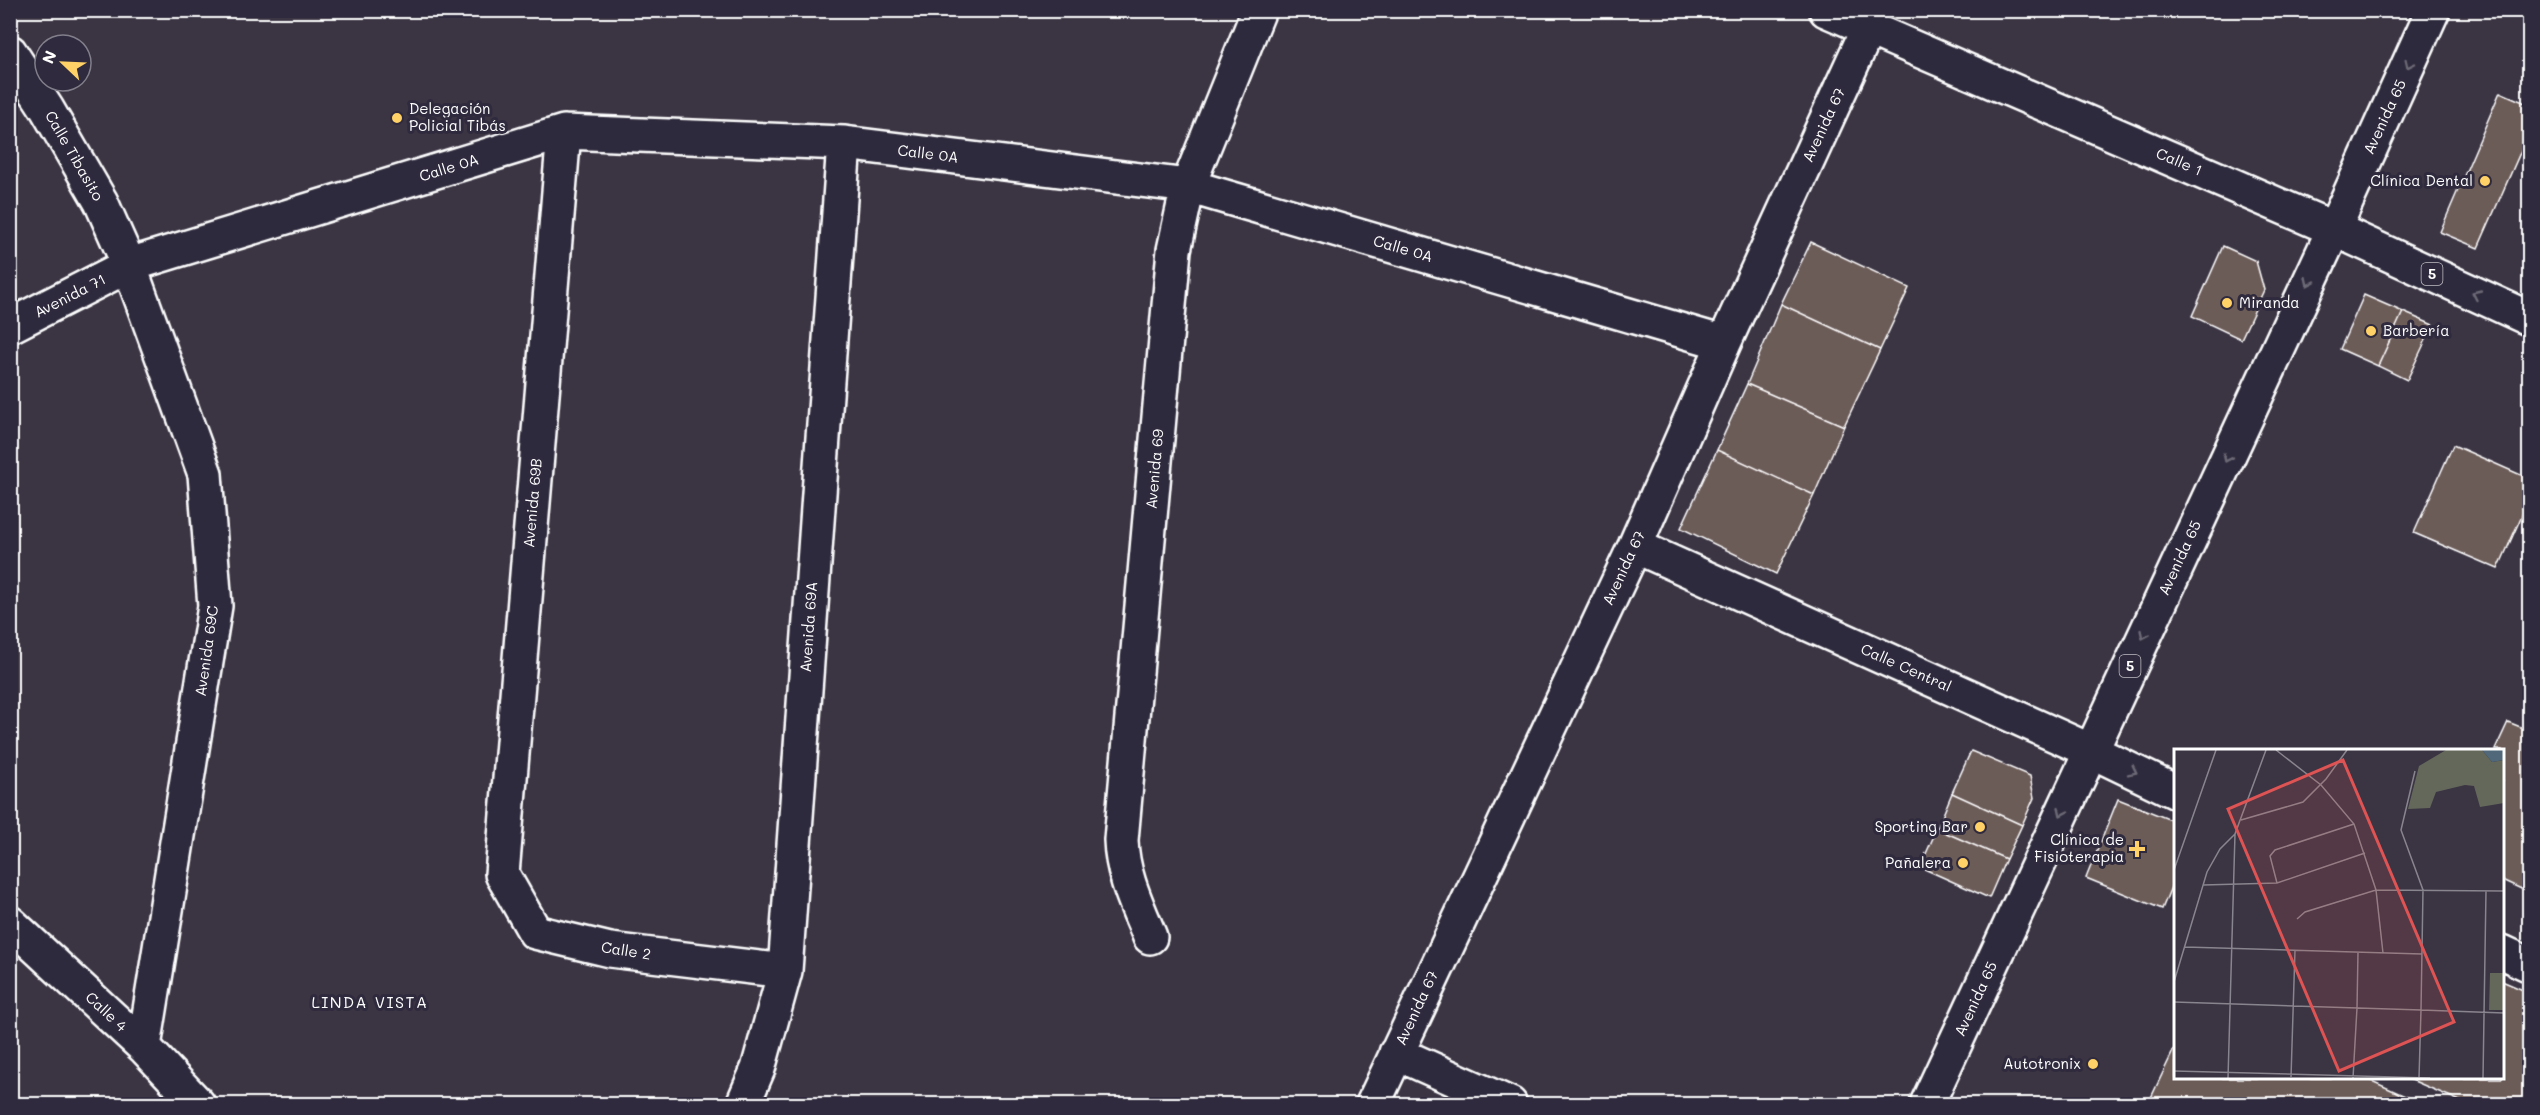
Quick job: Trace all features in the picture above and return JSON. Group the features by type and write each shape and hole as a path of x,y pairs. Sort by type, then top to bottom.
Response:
{"street":[{"name":"Avenida 69","path":"1150,937 1126,878 1121,840 1174,249 1188,186 1259,10"},
{"name":"Calle 1","path":"1826,10 2334,229 2529,319"},
{"name":"Avenida 65","path":"1927,1104 2334,229 2433,10"},
{"name":"Avenida 67","path":"1373,1104 1635,546 1724,343 1868,29"},
{"name":"Calle Tibasito","path":"10,52 47,109 101,202 129,265"},
{"name":"Calle 0A","path":"129,265 564,132 844,143 1188,186 1724,343"},
{"name":"Avenida 69B","path":"502,874 564,132"},
{"name":"Avenida 69A","path":"743,1104 758,1069 785,971 844,143"},
{"name":"Avenida 71","path":"10,326 129,265"},
{"name":"Avenida 69C","path":"129,265 205,474 215,606 144,1047"},
{"name":"Calle Central","path":"1635,546 2091,751 2174,792"},
{"name":"Calle 2","path":"502,874 535,932 610,950 785,971"},
{"name":"Calle 4","path":"10,923 144,1047 198,1104"},
{"path":"2504,953 2529,965"},
{"path":"1396,1053 1510,1104"}],"building":[{"name":"Clínica Dental","path":"2500,92 2530,105 2530,130 2478,248 2440,232"},
{"path":"1811,242 1909,288 1880,350 1781,304"},
{"name":"Miranda","path":"2223,246 2256,261 2264,290 2241,339 2192,316"},
{"name":"Barbería","path":"2364,295 2403,312 2378,366 2340,349"},
{"path":"1781,304 1880,350 1844,426 1747,384"},
{"path":"2403,312 2433,325 2407,380 2378,366"},
{"path":"1747,384 1844,426 1814,495 1717,450"},
{"path":"2453,445 2530,479 2530,497 2498,569 2414,533"},
{"path":"1717,450 1814,495 1776,574 1681,528"},
{"path":"2508,722 2528,730 2530,727 2530,893 2504,881 2504,749 2495,749"},
{"path":"1971,751 2030,776 2034,798 2022,825 1952,793"},
{"name":"Sporting Bar","path":"1952,793 2022,825 2006,859 1937,829"},
{"name":"Clínica de Fisioterapia","path":"2118,799 2174,821 2174,880 2162,909 2086,878"},
{"name":"Pañalera","path":"1937,829 2006,859 1989,898 1920,867"},
{"path":"2504,982 2530,993 2530,1093 2524,1104 2467,1104 2409,1079 2504,1079"},
{"path":"2174,1049 2174,1079 2367,1079 2423,1104 2148,1104"}],"place":[{"name":"Delegación Policial Tibás","path":"397,118"},
{"name":"Clínica Dental","path":"2485,181"},
{"name":"Miranda","path":"2227,303"},
{"name":"Barbería","path":"2371,331"},
{"name":"Sporting Bar","path":"1980,827"},
{"name":"Clínica de Fisioterapia","path":"2137,849"},
{"name":"Pañalera","path":"1963,863"},
{"name":"Autotronix","path":"2093,1064"}],"district":[{"name":"LINDA VISTA","path":"370,1002"}]}
